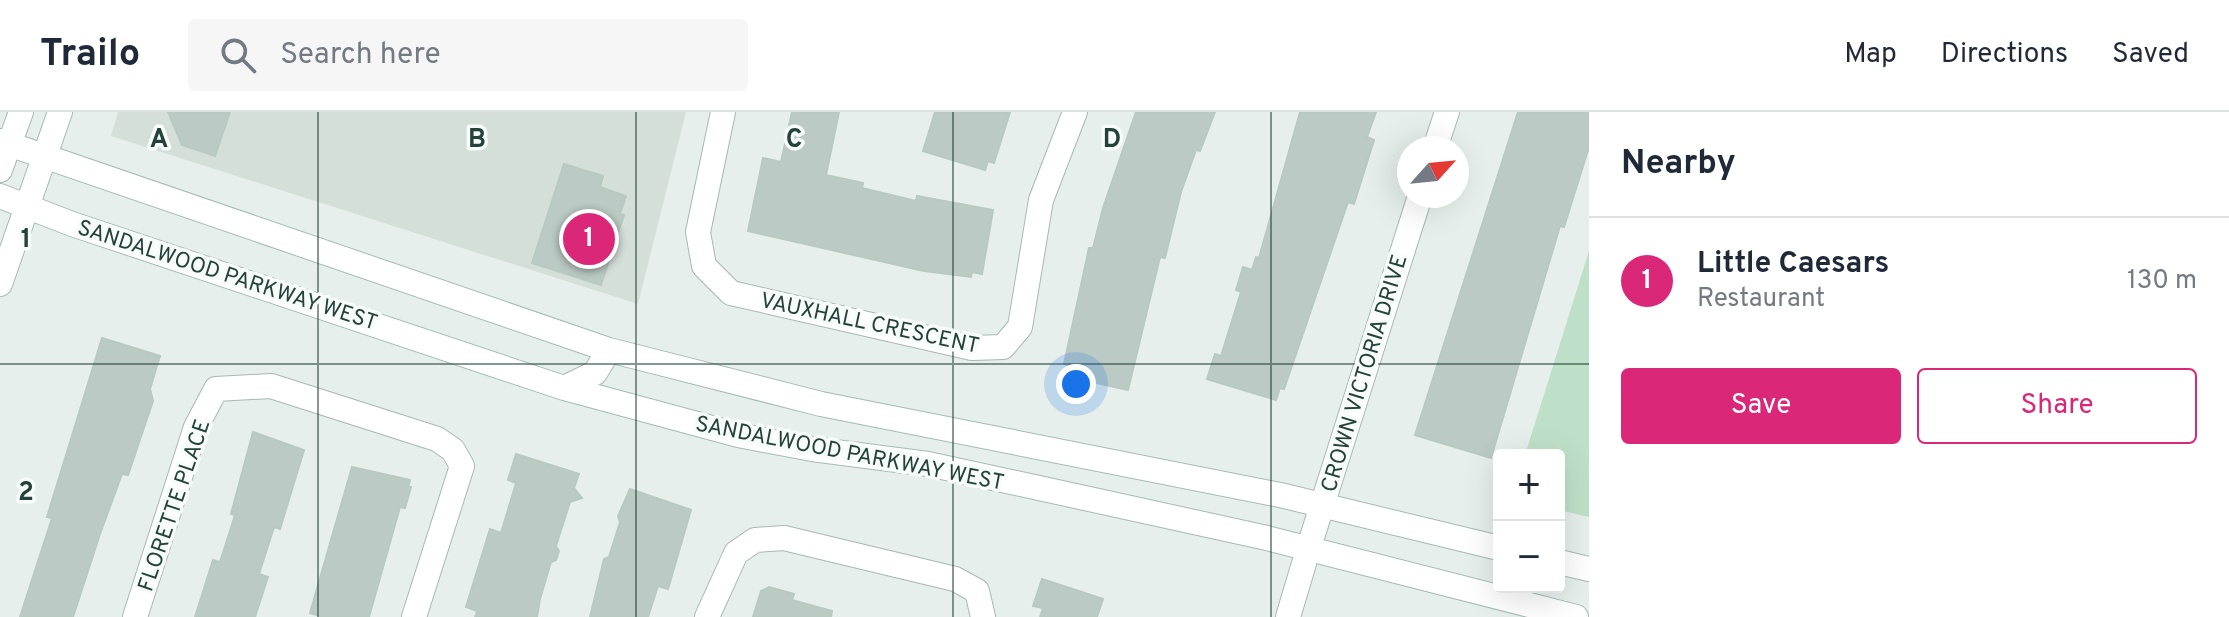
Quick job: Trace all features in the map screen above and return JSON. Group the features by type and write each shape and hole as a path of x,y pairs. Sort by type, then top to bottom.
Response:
{"main road":[{"path":"0,170 5,142 21,112"},
{"path":"0,284 60,112"},
{"name":"VAUXHALL CRESCENT","path":"723,112 698,232 704,266 731,293 972,348 1003,347 1020,327 1041,200 1075,112"},
{"path":"1439,136 1447,112"},
{"name":"SANDALWOOD PARKWAY WEST","path":"5,142 609,350 821,404 1322,506 1493,547"},
{"name":"SANDALWOOD PARKWAY WEST","path":"0,196 564,388 738,435 928,464 1308,550 1576,617"},
{"name":"CROWN VICTORIA DRIVE","path":"1288,617 1416,208"},
{"path":"564,388 595,373 609,350"},
{"name":"FLORETTE PLACE","path":"135,617 196,427 216,389 271,386 437,439 453,450 462,466 414,617"},
{"path":"707,617 736,553 755,540 784,538 955,579 977,591 983,617"},
{"path":"1565,563 1589,569"}],"shaded area":[{"path":"118,112 686,112 638,304 111,136"}],"green space":[{"path":"1589,251 1589,517 1565,511 1565,449 1527,449"}],"building":[{"path":"168,112 230,112 215,156 182,145"},
{"path":"792,112 839,112 826,175 863,183 862,188 916,201 917,196 993,210 982,274 972,272 971,277 924,271 748,231 763,158 781,162"},
{"path":"935,112 1010,112 994,163 988,161 985,170 923,151"},
{"path":"1136,112 1215,112 1200,151 1196,150 1181,192 1165,258 1160,257 1128,390 1070,377 1073,366 1064,364 1089,248 1093,248 1103,208"},
{"path":"1300,112 1376,112 1367,137 1374,140 1354,204 1348,202 1284,389 1280,388 1276,400 1207,379 1215,354 1221,356 1241,292 1236,290 1243,267 1252,270 1256,257 1259,258"},
{"path":"1518,112 1589,112 1589,147 1564,227 1560,226 1491,458 1415,435"},
{"path":"564,164 603,176 600,187 626,196 620,214 624,215 601,285 532,263"},
{"path":"102,338 160,356 150,389 153,401 128,475 122,474 73,617 20,617 52,518 47,517"},
{"path":"253,432 304,450 280,529 274,527 259,574 268,577 255,617 195,617 213,560 220,562 235,515 231,514"},
{"path":"516,454 579,474 574,488 582,498 570,502 556,546 559,551 556,560 551,562 537,617 475,617 477,611 466,607 490,529 501,533 516,483 508,480"},
{"path":"352,467 410,480 408,487 411,487 405,508 400,507 369,617 323,617 310,613"},
{"path":"630,489 691,510 668,589 658,586 648,617 590,617 604,559 609,557 620,522 618,516"},
{"path":"1042,579 1103,599 1097,617 1040,617 1043,608 1033,606"},
{"path":"769,587 794,594 792,600 832,611 831,617 753,617 761,591"}],"place":[{"name":"Little Caesars","path":"589,239"}]}
